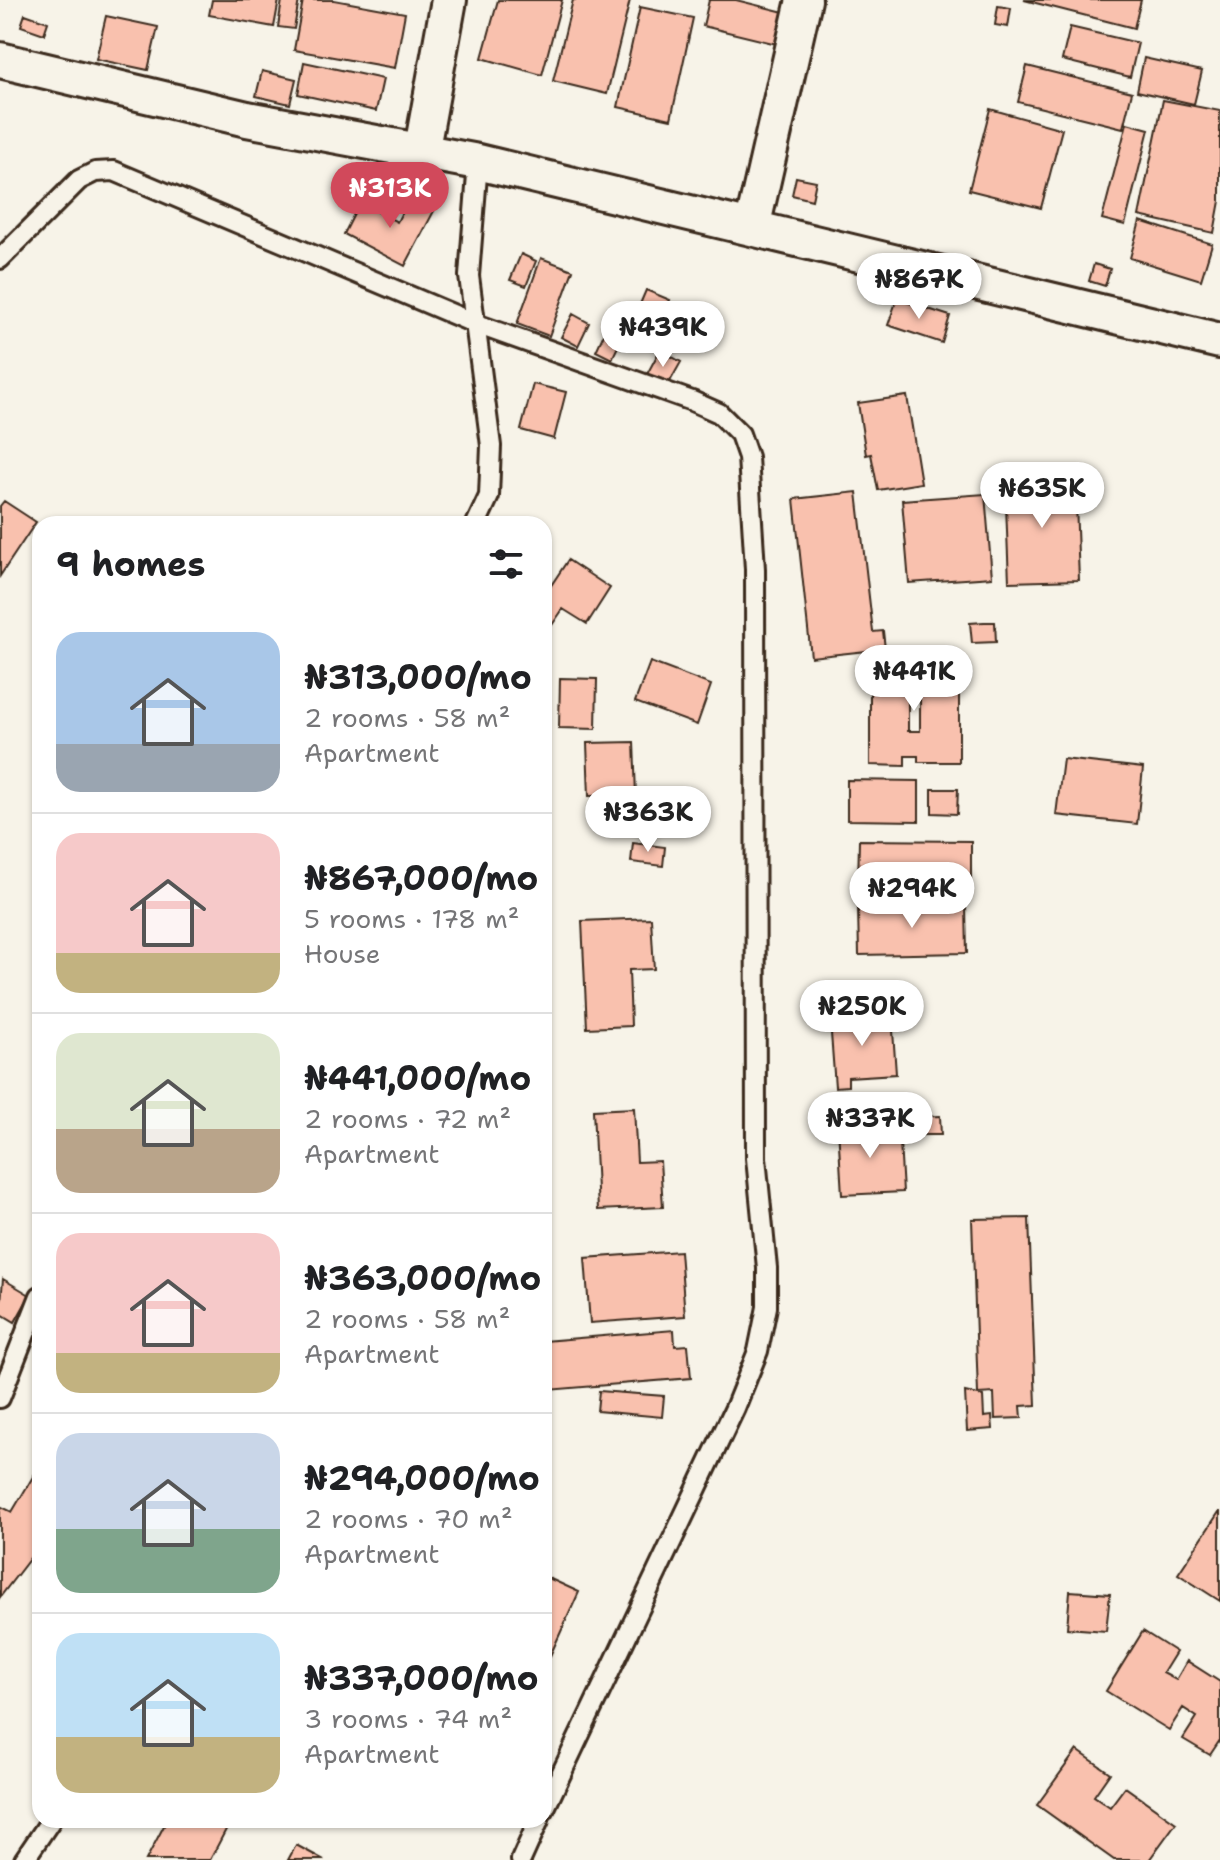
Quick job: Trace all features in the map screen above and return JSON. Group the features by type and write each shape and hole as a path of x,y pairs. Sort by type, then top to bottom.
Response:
{"street":[{"path":"421,154 449,0"},
{"path":"752,228 804,0"},
{"path":"0,60 247,119 421,154 478,162 1220,341"}],"lane":[{"path":"478,162 469,276 491,446 489,496 480,516"},
{"path":"0,259 79,180 95,172 114,171 476,324 719,413 740,434 748,457 755,569 756,1158 767,1268 767,1307 758,1351 735,1408 552,1793"},
{"path":"0,1398 32,1316"},
{"path":"24,1860 46,1828"},
{"path":"521,1860 535,1828"}],"building":[{"path":"212,0 279,0 274,27 209,15"},
{"path":"282,0 299,0 294,29 278,27"},
{"path":"303,0 334,0 405,13 395,68 294,50"},
{"path":"498,0 562,0 542,75 482,58"},
{"path":"573,0 630,0 607,94 553,81"},
{"path":"709,0 736,0 784,12 777,44 703,26"},
{"path":"1024,0 1141,0 1134,28"},
{"path":"998,6 1011,8 1008,27 995,25"},
{"path":"640,7 693,18 671,119 618,107"},
{"path":"25,14 48,22 44,34 21,26"},
{"path":"106,16 158,27 148,70 96,59"},
{"path":"1070,27 1138,43 1130,77 1062,60"},
{"path":"1144,58 1202,71 1194,104 1137,91"},
{"path":"304,62 383,79 376,111 298,94"},
{"path":"1027,66 1132,92 1123,128 1018,102"},
{"path":"262,71 296,79 290,104 256,96"},
{"path":"1163,100 1220,111 1220,201 1214,233 1139,216"},
{"path":"990,109 1062,129 1041,208 969,190"},
{"path":"1127,123 1149,129 1125,225 1102,219"},
{"path":"796,177 816,181 812,200 792,195"},
{"path":"409,198 434,211 405,266 344,234 360,202 397,222"},
{"path":"1140,221 1212,244 1201,280 1130,258"},
{"path":"521,254 536,261 526,286 510,280"},
{"path":"541,258 573,270 549,336 517,324"},
{"path":"1094,264 1110,269 1105,286 1089,281"},
{"path":"646,290 670,300 653,341 629,330"},
{"path":"897,299 950,316 942,343 888,325"},
{"path":"573,314 589,323 578,346 561,337"},
{"path":"607,327 624,334 612,359 596,351"},
{"path":"660,350 681,362 667,387 646,376"},
{"path":"533,384 566,392 554,439 521,430"},
{"path":"907,396 921,483 878,490 871,454 866,455 858,403"},
{"path":"1075,478 1079,580 1009,582 1005,480"},
{"path":"857,492 873,632 883,631 885,649 811,657 794,499"},
{"path":"985,494 992,577 909,583 902,500"},
{"path":"4,501 32,519 32,528 0,576 0,506"},
{"path":"568,560 610,588 587,624 563,609 552,625 552,584"},
{"path":"995,622 996,642 972,643 970,623"},
{"path":"870,661 906,661 905,670 917,670 917,662 959,662 959,762 918,762 918,756 905,756 905,766 870,765","holes":["908,693 920,693 920,731 908,731"]},
{"path":"650,662 711,685 697,725 635,702"},
{"path":"560,678 597,679 596,729 559,728"},
{"path":"634,742 636,795 589,796 587,743"},
{"path":"1063,759 1143,768 1137,824 1056,815"},
{"path":"847,780 919,781 919,821 847,820"},
{"path":"932,789 958,789 957,814 932,813"},
{"path":"859,840 971,841 971,888 918,887 918,904 901,903 901,887 858,886"},
{"path":"633,843 665,847 663,866 631,862"},
{"path":"966,906 967,953 859,955 858,907"},
{"path":"651,918 654,969 629,970 631,1026 587,1028 582,921"},
{"path":"892,1016 896,1074 848,1077 848,1086 835,1087 830,1020"},
{"path":"634,1108 637,1162 660,1161 663,1207 598,1210 593,1110"},
{"path":"940,1116 941,1135 913,1135 912,1117"},
{"path":"899,1125 903,1192 842,1195 838,1127"},
{"path":"1029,1218 1036,1405 1021,1406 1022,1418 995,1419 994,1393 978,1394 972,1219"},
{"path":"680,1251 685,1316 590,1323 585,1258"},
{"path":"3,1279 30,1295 15,1322 0,1313"},
{"path":"674,1330 675,1346 688,1345 691,1378 552,1390 552,1340"},
{"path":"599,1391 664,1396 662,1417 597,1411"},
{"path":"965,1392 983,1396 984,1417 992,1416 993,1429 967,1431"},
{"path":"32,1478 32,1555 0,1597 0,1506 12,1512"},
{"path":"1220,1512 1220,1601 1178,1574"},
{"path":"552,1580 579,1592 552,1651"},
{"path":"1070,1591 1110,1594 1106,1631 1067,1628"},
{"path":"1143,1631 1176,1652 1163,1673 1176,1680 1187,1661 1220,1682 1220,1740 1210,1755 1183,1739 1197,1717 1183,1708 1169,1730 1106,1691"},
{"path":"1077,1750 1110,1773 1094,1796 1110,1807 1125,1787 1176,1823 1149,1860 1114,1860 1037,1805"},
{"path":"163,1828 227,1828 210,1860 146,1860"},
{"path":"296,1845 324,1860 288,1860"}]}
